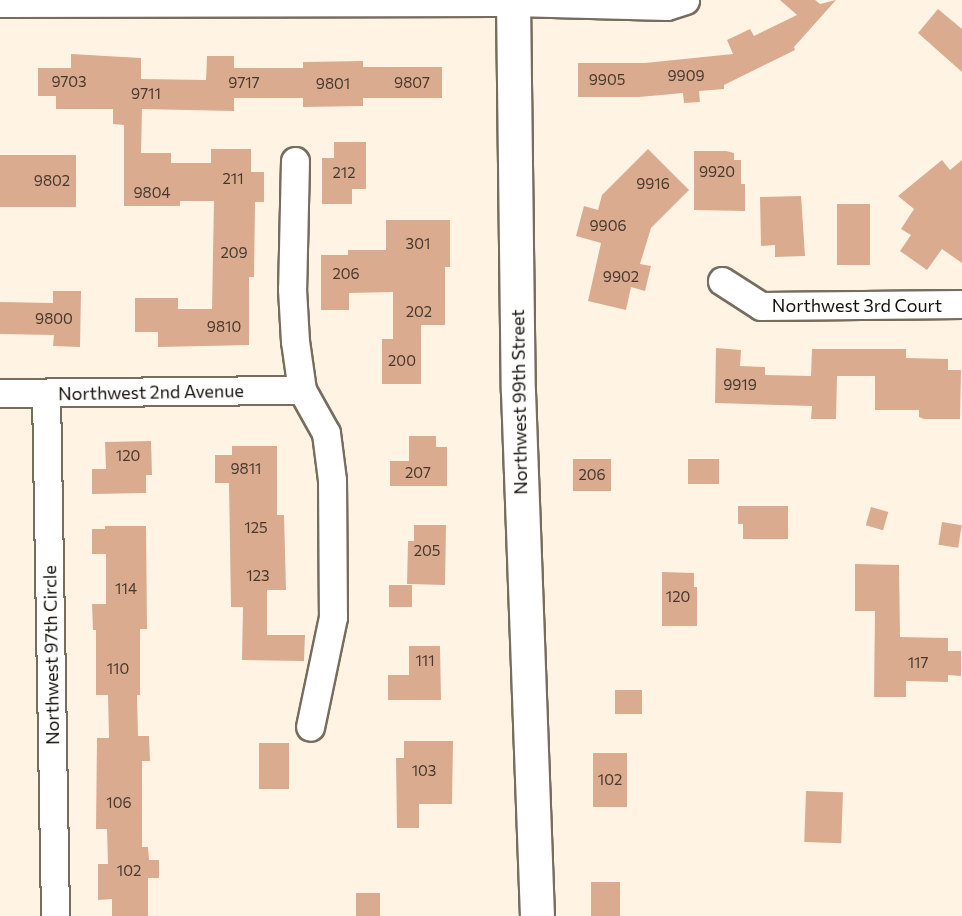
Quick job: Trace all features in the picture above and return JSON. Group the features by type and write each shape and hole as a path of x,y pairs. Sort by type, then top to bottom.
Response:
{"main road":[{"name":"Northwest 99th Street","path":"513,1 518,391 537,916"}],"street":[{"path":"7,2 513,1 667,6 685,0"},
{"path":"295,161 292,288 302,390 326,433 332,480 333,617 310,727"},
{"name":"Northwest 3rd Court","path":"722,281 761,306 962,304"},
{"name":"Northwest 2nd Avenue","path":"0,393 302,390"},
{"name":"Northwest 97th Circle","path":"46,393 55,916"}],"building":[{"path":"780,0 815,0 820,4 836,0 794,47 795,50 724,85 724,89 699,91 700,102 684,103 683,93 639,97 578,97 578,63 645,63 733,54 727,40 750,29 754,36 797,15"},
{"path":"938,9 962,29 962,72 918,33"},
{"path":"71,54 141,58 141,79 206,80 207,56 234,56 234,68 303,68 303,62 363,61 363,67 442,67 442,98 363,98 363,106 303,107 303,98 234,98 234,111 142,109 141,153 171,153 171,163 211,163 211,149 251,149 251,172 264,172 264,202 255,202 254,277 249,277 249,345 158,347 158,332 135,332 135,298 178,298 178,309 212,309 214,201 180,201 180,206 124,206 124,125 113,124 113,109 56,109 56,96 38,96 38,68 71,68"},
{"path":"334,142 366,142 366,189 352,189 352,204 322,204 322,158 334,158"},
{"path":"648,149 689,190 651,228 640,264 651,266 645,291 631,287 626,310 588,301 601,243 576,236 584,206 598,210 602,195"},
{"path":"694,151 726,151 734,153 734,160 741,160 741,184 745,184 745,211 694,210"},
{"path":"0,155 76,155 76,207 0,207"},
{"path":"942,160 950,170 962,160 962,263 942,249 927,270 900,251 911,235 901,229 914,209 898,196"},
{"path":"801,196 805,256 775,257 775,245 761,246 760,197"},
{"path":"837,204 870,204 870,265 837,265"},
{"path":"386,220 450,220 450,267 445,267 445,325 421,325 421,384 382,384 382,339 393,339 393,292 349,293 349,310 321,310 321,255 348,255 348,250 386,250"},
{"path":"53,291 81,291 80,347 53,346 54,335 0,334 0,302 53,303"},
{"path":"716,348 741,350 740,366 765,367 765,375 811,376 812,349 906,349 906,358 948,359 948,370 961,370 960,419 924,419 919,417 919,410 875,410 875,376 837,376 836,419 811,419 812,406 715,403"},
{"path":"409,436 436,436 436,447 447,447 447,486 390,486 390,461 409,461"},
{"path":"151,441 152,475 146,475 146,493 92,494 92,469 106,469 105,442"},
{"path":"232,446 277,446 277,515 284,515 286,590 267,590 267,635 305,635 304,661 242,660 243,607 231,607 229,483 215,483 215,455 232,455"},
{"path":"573,459 611,459 611,491 573,491"},
{"path":"688,459 719,459 719,484 688,484"},
{"path":"738,506 788,506 788,539 743,539 743,524 738,524"},
{"path":"871,507 888,512 883,530 866,525"},
{"path":"942,522 962,525 958,548 938,545"},
{"path":"414,525 446,525 445,585 407,584 408,541 414,541"},
{"path":"105,526 146,526 147,629 140,629 140,695 137,695 138,736 149,736 150,761 142,761 142,847 148,847 149,860 159,860 159,878 148,878 148,916 112,916 112,899 98,900 98,864 108,864 107,829 96,829 97,738 109,738 108,695 96,695 96,630 93,630 92,604 106,604 106,554 92,554 92,529 105,529"},
{"path":"855,564 899,565 900,637 948,638 948,651 961,651 961,676 948,675 948,682 906,681 906,697 874,697 875,611 855,611"},
{"path":"662,572 694,573 694,587 697,587 697,626 662,626"},
{"path":"389,585 412,585 412,607 389,607"},
{"path":"409,646 440,646 441,700 388,700 388,675 409,675"},
{"path":"615,690 642,690 642,714 615,714"},
{"path":"404,741 453,741 452,804 419,804 419,828 397,828 396,758 404,758"},
{"path":"259,743 289,743 289,789 259,789"},
{"path":"593,753 627,753 627,807 593,807"},
{"path":"806,791 843,792 841,843 804,842"},
{"path":"591,882 620,882 620,916 591,916"},
{"path":"356,893 380,893 380,916 356,916"}]}
